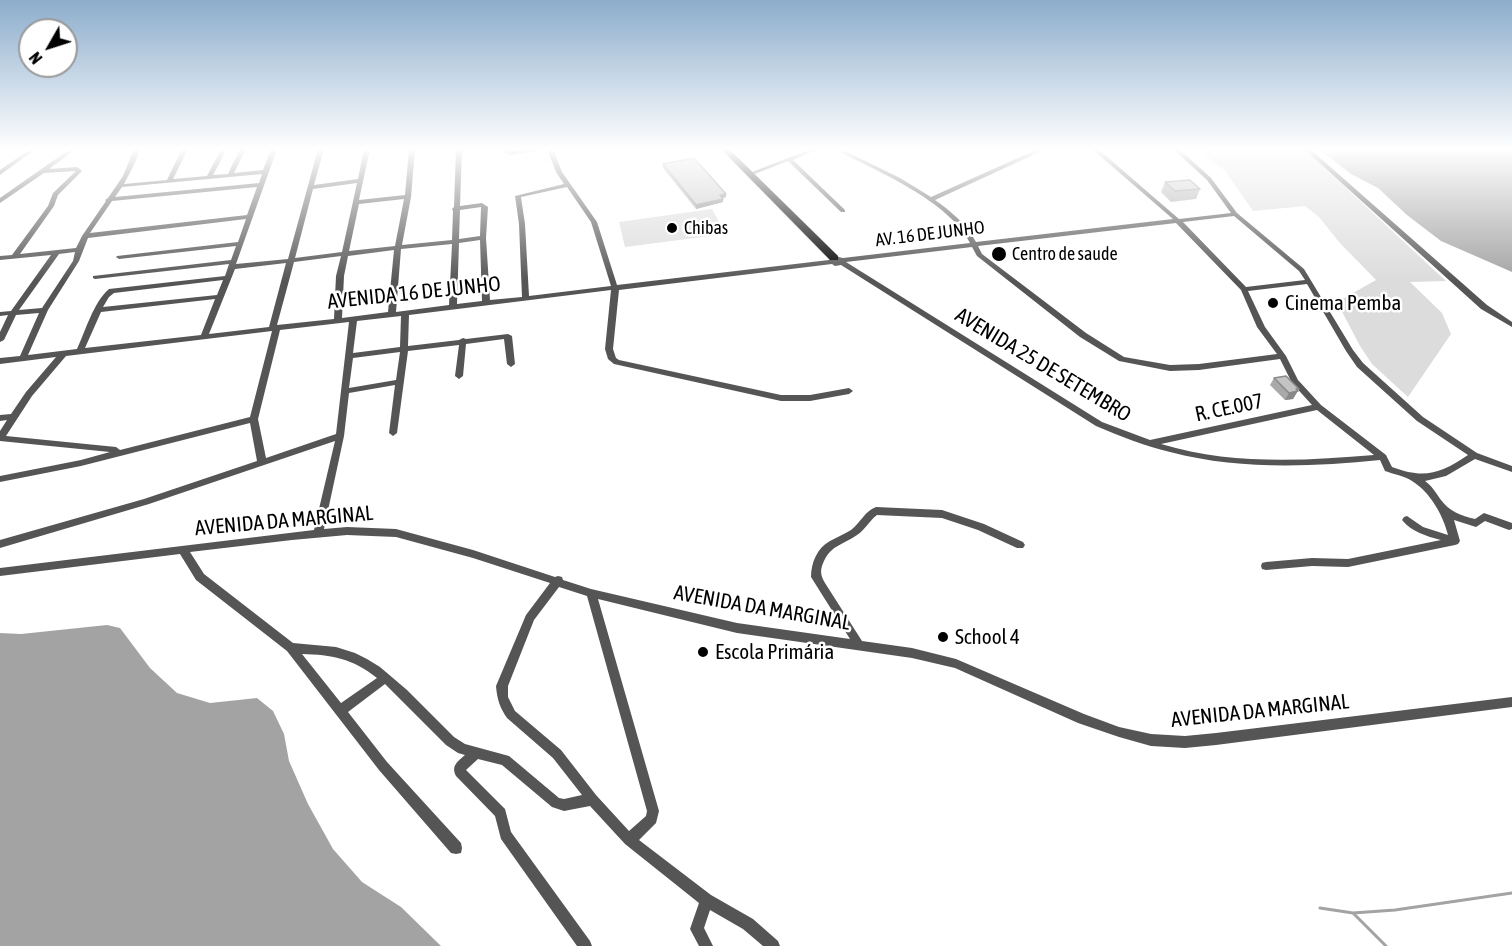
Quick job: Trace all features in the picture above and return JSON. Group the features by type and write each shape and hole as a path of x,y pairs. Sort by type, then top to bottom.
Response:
{"highway":[{"name":"AVENIDA 25 DE SETEMBRO","path":"769,193 838,261"}],"street":[{"path":"0,267 51,206 56,193"},
{"path":"23,358 44,310 76,261 85,236 113,193"},
{"path":"108,200 178,193"},
{"path":"204,336 258,193"},
{"path":"262,462 254,419 289,261 309,193"},
{"path":"338,319 340,276 357,193"},
{"path":"392,313 398,249 408,193"},
{"path":"453,307 456,193"},
{"path":"526,300 518,196 531,193"},
{"path":"574,193 594,222 615,289 609,349 614,361 781,398 810,398 849,391"},
{"path":"824,193 843,211"},
{"path":"922,193 941,206 975,243 978,255 1083,335 1122,359 1180,368 1282,356"},
{"path":"931,198 942,193"},
{"path":"1147,193 1176,219 1244,289 1261,327 1282,356 1295,381 1318,407 1383,457 1388,469 1424,484 1432,492 1449,520 1455,541"},
{"path":"1220,193 1236,214 1302,270 1360,365 1420,419 1474,455 1512,469"},
{"path":"1358,193 1484,308 1512,325"},
{"path":"355,202 408,197"},
{"path":"455,209 484,206 486,303"},
{"name":"AV. 16 DE JUNHO","path":"838,261 1176,219 1236,214"},
{"path":"85,236 248,217"},
{"path":"95,277 289,261 483,238"},
{"path":"119,257 239,244"},
{"path":"7,258 79,250"},
{"path":"0,340 13,313 56,253"},
{"name":"AVENIDA 16 DE JUNHO","path":"0,361 838,261"},
{"name":"AVENIDA 25 DE SETEMBRO","path":"838,261 1099,424 1147,443 1193,456 1244,463 1327,463 1383,457"},
{"path":"80,351 98,310 106,296 112,291 226,278"},
{"path":"1244,289 1310,282"},
{"path":"98,310 218,297"},
{"path":"0,314 44,310"},
{"path":"393,433 404,349 405,312"},
{"path":"318,534 340,436 353,319"},
{"path":"348,356 510,336 511,364"},
{"path":"459,376 463,340"},
{"path":"64,353 29,394 0,438 125,451"},
{"path":"345,391 398,382"},
{"name":"R. CE.007","path":"1147,443 1318,407"},
{"path":"0,418 14,417"},
{"path":"0,479 81,463 254,419"},
{"path":"0,544 135,505 340,436"},
{"path":"1409,477 1424,479 1441,476 1474,455"},
{"path":"1441,508 1470,522 1476,523 1484,517 1509,526"},
{"path":"859,645 821,586 816,577 816,568 823,552 855,532 871,514 885,510 942,514 981,527 1020,545"},
{"path":"1407,520 1420,530 1455,541"},
{"name":"AVENIDA DA MARGINAL","path":"0,572 347,531 396,533 558,580 591,593 737,628 912,653 956,664 1082,719 1151,740 1185,742 1216,739 1512,702"},
{"path":"1266,566 1312,562 1348,563 1455,541"},
{"path":"183,550 200,577 291,648 383,766 456,848"},
{"path":"558,580 530,618 502,686 501,698 516,721 551,748 629,840 706,900 748,924 773,946"},
{"path":"591,593 653,811 652,819 629,840"},
{"path":"291,648 333,651 353,656 385,678 450,741 462,749 505,759 556,803 564,805 592,799"},
{"path":"340,710 385,678"},
{"path":"477,752 460,767 459,772 501,813 505,835 585,946"},
{"path":"706,900 697,929 706,946"}],"shaded area":[{"path":"1241,193 1351,193 1446,281 1410,282 1442,313 1451,334 1408,397 1372,364 1337,302 1376,280 1339,242 1319,217 1305,206 1253,211"},
{"path":"1384,193 1512,193 1512,272 1441,241"},
{"name":"Chibas","path":"712,209 726,234 625,247 619,222"},
{"path":"107,625 120,628 150,668 177,693 210,703 257,698 273,711 284,734 289,761 308,804 333,849 362,882 401,907 441,946 0,946 0,633 21,634"}],"building":[{"path":"686,193 726,194 720,195 723,199 696,205"},
{"path":"1286,376 1299,389 1296,389 1298,391 1289,393 1274,378"}],"waterway":[{"path":"1353,913 1395,910 1512,893"},
{"path":"1320,908 1353,913"},
{"path":"1353,913 1386,946"}],"place":[{"name":"Chibas","path":"672,228"},
{"name":"Centro de saude","path":"999,254"},
{"name":"Cinema Pemba","path":"1273,303"},
{"name":"School 4","path":"943,637"},
{"name":"Escola Primária","path":"703,652"}]}
